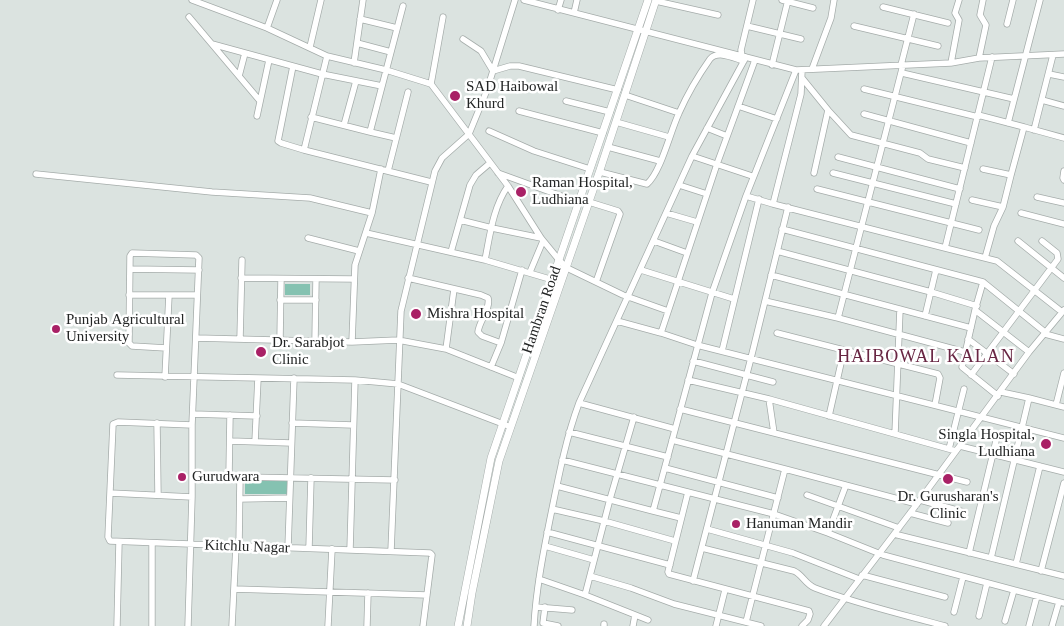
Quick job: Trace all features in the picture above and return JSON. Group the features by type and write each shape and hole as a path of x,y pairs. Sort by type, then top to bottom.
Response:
{"main road":[{"name":"Hambran Road","path":"458,626 491,458 610,112 654,0"},
{"name":"Hambran Road","path":"467,626 499,461 600,172 625,95 643,30"}],"street":[{"path":"192,0 267,28 327,56 386,70 431,84 508,186 542,239 566,268 626,297 668,311"},
{"path":"267,28 277,0"},
{"path":"310,47 321,0"},
{"path":"354,63 363,0"},
{"path":"392,551 398,340 401,311 408,278 431,182 442,158 469,134 487,90 515,0"},
{"path":"528,0 558,10 643,30 718,52 799,70 951,63 979,58 1064,54"},
{"path":"558,10 560,0"},
{"path":"574,13 577,0"},
{"path":"654,0 718,14"},
{"path":"534,626 539,579 569,432 579,404 626,297 641,270 692,156 740,57 753,0"},
{"path":"812,69 831,18 834,0"},
{"path":"979,58 986,25 980,15 983,0"},
{"path":"1007,24 1013,0"},
{"path":"1008,123 1040,0"},
{"path":"772,64 786,1 813,8"},
{"path":"951,63 959,20 955,14 956,1"},
{"path":"370,132 403,6"},
{"path":"883,7 948,23"},
{"path":"838,318 902,74 902,65 914,14"},
{"path":"431,84 443,17"},
{"path":"189,18 260,101"},
{"path":"360,19 397,28"},
{"path":"747,26 801,39"},
{"path":"854,26 938,46"},
{"path":"463,39 478,49 493,71"},
{"path":"357,43 391,52"},
{"path":"212,44 322,74 382,86"},
{"path":"600,172 647,184 660,161 679,113 705,67 718,52"},
{"path":"239,76 245,53"},
{"path":"1034,130 1053,55"},
{"path":"304,150 327,56"},
{"path":"945,248 992,57"},
{"path":"256,116 269,60"},
{"path":"662,333 697,222 755,60"},
{"path":"293,66 278,141 280,144 431,182"},
{"path":"493,71 510,66 519,66 618,90"},
{"path":"799,70 802,77 828,110 852,135 920,153 928,159 965,168"},
{"path":"653,511 712,292 752,176 799,70"},
{"path":"902,74 1014,98"},
{"path":"1049,74 1064,77"},
{"path":"773,204 801,94 802,77"},
{"path":"344,125 356,81"},
{"path":"864,89 1064,138"},
{"path":"352,342 355,265 384,170 396,138 408,92"},
{"path":"625,95 679,113"},
{"path":"1042,100 1064,106"},
{"path":"566,102 610,112"},
{"path":"738,106 777,119"},
{"path":"814,172 828,110"},
{"path":"519,111 603,133"},
{"path":"864,114 971,143"},
{"path":"311,117 396,138"},
{"path":"616,122 669,137"},
{"path":"985,258 994,226 1003,207 1024,127"},
{"path":"707,128 727,136"},
{"path":"489,131 534,151 590,169"},
{"path":"608,147 660,161"},
{"path":"692,156 752,176"},
{"path":"838,157 960,189"},
{"path":"451,252 470,185 476,174 490,163"},
{"path":"983,169 1011,175"},
{"path":"1064,171 1064,180"},
{"path":"497,172 578,202"},
{"path":"833,172 956,204"},
{"path":"36,174 212,192 310,198 372,213"},
{"path":"679,185 707,194"},
{"path":"485,260 500,199 508,186"},
{"path":"818,189 979,230"},
{"path":"746,196 996,260 1063,311 1029,352 919,502 860,577 827,625"},
{"path":"1037,197 1064,203"},
{"path":"722,351 758,199"},
{"path":"972,200 1003,207"},
{"path":"589,202 618,211 620,214 596,282"},
{"path":"693,581 788,207"},
{"path":"666,212 697,222"},
{"path":"1021,213 1064,224"},
{"path":"460,220 542,239"},
{"path":"782,229 983,282 1045,334 1064,339"},
{"path":"366,233 485,260 553,280"},
{"path":"308,238 359,251"},
{"path":"530,272 542,239"},
{"path":"654,241 687,253"},
{"path":"971,374 1057,261 1058,255 1042,241"},
{"path":"1018,242 1064,278"},
{"path":"777,252 931,292 976,308 1029,352"},
{"path":"166,348 130,346 128,342 130,256 132,253 196,255 199,258 192,425 188,626"},
{"path":"240,339 242,260"},
{"path":"130,269 199,270"},
{"path":"491,367 501,343 522,270"},
{"path":"641,270 734,299"},
{"path":"925,316 936,270"},
{"path":"771,275 971,328"},
{"path":"241,278 354,279"},
{"path":"408,278 488,298 489,304 480,323 479,334 501,343"},
{"path":"280,279 280,340"},
{"path":"314,341 316,279"},
{"path":"983,282 962,367 1000,394 1029,398 1064,407"},
{"path":"446,349 454,289"},
{"path":"129,295 197,295"},
{"path":"165,377 169,295"},
{"path":"280,300 316,300"},
{"path":"765,301 838,318 965,352"},
{"path":"895,434 900,309"},
{"path":"129,318 168,320"},
{"path":"617,321 697,345 1064,438"},
{"path":"777,333 939,375 935,405"},
{"path":"196,338 352,342 398,340 446,349 519,378"},
{"path":"968,339 1014,374"},
{"path":"829,416 844,350"},
{"path":"693,361 773,382"},
{"path":"1056,405 1064,373"},
{"path":"117,375 294,378 398,384 511,427"},
{"path":"255,442 258,378"},
{"path":"288,548 294,378"},
{"path":"350,550 354,380"},
{"path":"688,380 770,399 948,449 958,448 993,454 1064,472"},
{"path":"948,449 964,389"},
{"path":"991,558 1029,398"},
{"path":"770,399 774,432"},
{"path":"579,404 675,429"},
{"path":"680,409 967,482"},
{"path":"193,414 256,416"},
{"path":"229,476 230,415"},
{"path":"585,595 634,417"},
{"path":"118,626 119,542 111,542 108,537 112,427 115,422 192,425"},
{"path":"157,423 158,495"},
{"path":"292,423 352,426"},
{"path":"569,432 668,457"},
{"path":"672,440 846,485 964,512"},
{"path":"230,441 291,443"},
{"path":"969,553 996,441"},
{"path":"562,460 774,514 828,533 878,554 1061,602 1052,626"},
{"path":"1016,564 1040,466"},
{"path":"665,468 778,498"},
{"path":"746,622 786,469"},
{"path":"192,476 395,480"},
{"path":"232,626 238,547 240,476"},
{"path":"309,548 311,478"},
{"path":"1041,571 1064,483"},
{"path":"828,533 846,485"},
{"path":"557,486 681,518"},
{"path":"688,492 669,574 809,611 809,618 802,626"},
{"path":"110,494 192,497"},
{"path":"807,495 899,528"},
{"path":"240,499 289,498"},
{"path":"552,510 604,521 676,541"},
{"path":"910,513 948,523"},
{"path":"706,529 793,553 860,577 945,597"},
{"path":"548,532 670,564"},
{"path":"894,534 1064,576"},
{"name":"Kitchlu Nagar","path":"119,542 430,553 432,554 423,626"},
{"path":"152,543 152,626"},
{"path":"545,546 594,560"},
{"path":"702,548 799,574 810,586 844,599 945,626"},
{"path":"328,626 332,549"},
{"path":"590,576 631,588 674,604 758,626"},
{"path":"954,612 963,577"},
{"path":"539,579 648,620"},
{"path":"979,616 987,583"},
{"path":"234,589 427,595"},
{"path":"716,626 725,590"},
{"path":"1004,621 1014,590"},
{"path":"367,626 368,593"},
{"path":"1029,626 1037,596"},
{"path":"536,607 572,610"},
{"path":"545,607 544,623 558,626"},
{"path":"633,626 635,615"}],"green space":[{"path":"285,284 310,284 310,295 285,295"},
{"path":"245,478 288,478 288,494 245,494"}],"place":[{"name":"SAD Haibowal Khurd","path":"455,96"},
{"name":"Raman Hospital, Ludhiana","path":"521,192"},
{"name":"Mishra Hospital","path":"416,314"},
{"name":"Punjab Agricultural University","path":"56,329"},
{"name":"Dr. Sarabjot Clinic","path":"261,352"},
{"name":"Singla Hospital, Ludhiana","path":"1046,444"},
{"name":"Gurudwara","path":"182,477"},
{"name":"Dr. Gurusharan's Clinic","path":"948,479"},
{"name":"Hanuman Mandir","path":"736,524"}],"district":[{"name":"HAIBOWAL KALAN","path":"926,357"}]}
